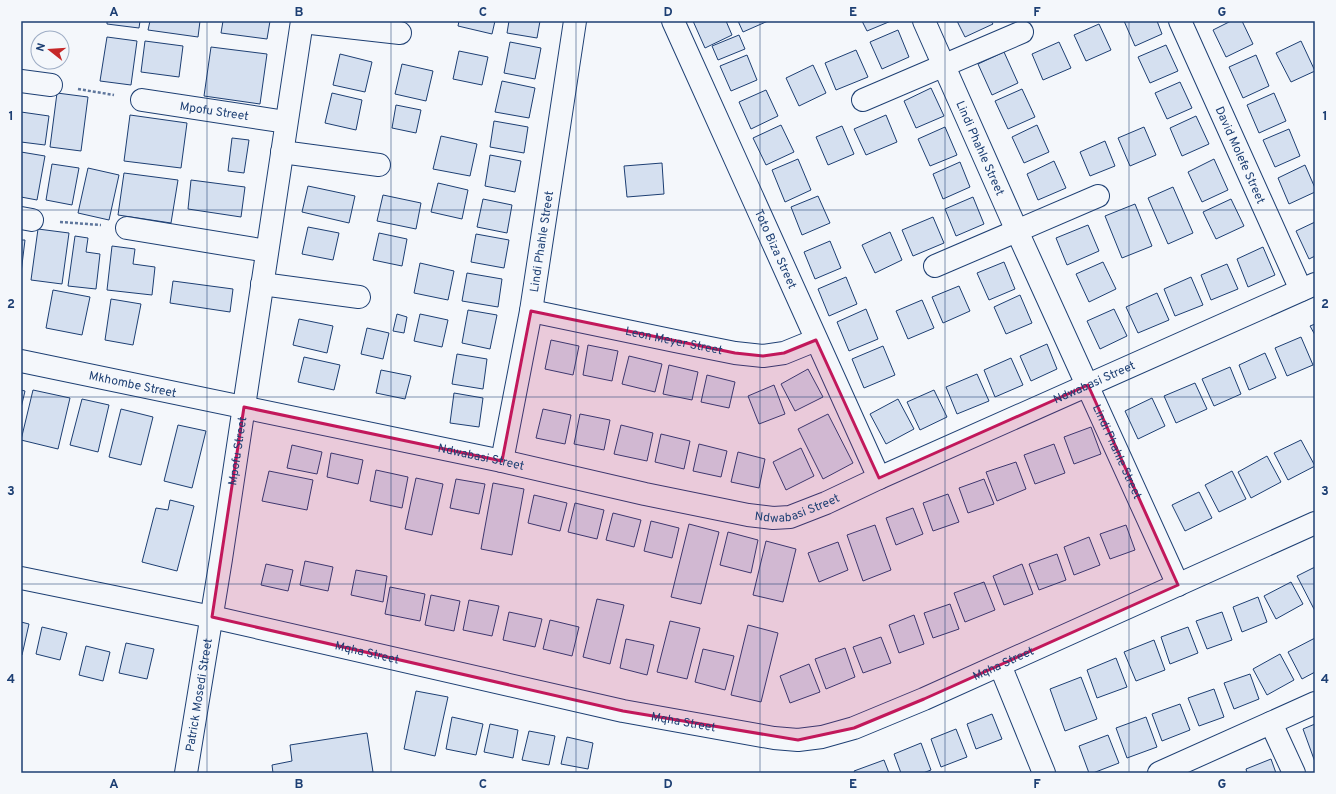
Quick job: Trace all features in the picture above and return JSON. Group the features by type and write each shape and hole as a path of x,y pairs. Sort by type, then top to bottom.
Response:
{"street":[{"name":"Lindi Phahle Street","path":"502,461 531,310 575,21"},
{"name":"Toto Biza Street","path":"673,21 878,478"},
{"name":"Lindi Phahle Street","path":"924,21 1017,231 1178,585"},
{"name":"David Molefe Street","path":"1180,21 1308,287"},
{"name":"Mpofu Street","path":"212,617 302,22 400,33"},
{"path":"863,100 1022,32"},
{"path":"21,81 51,85"},
{"name":"Mpofu Street","path":"142,100 286,122"},
{"path":"282,152 379,165"},
{"path":"935,266 1098,196"},
{"path":"127,228 267,251"},
{"path":"262,284 359,297"},
{"name":"Ndwabasi Street","path":"244,407 502,461 645,494 748,515 773,518 790,517 826,504 878,478 1308,287"},
{"name":"Leon Meyer Street","path":"531,310 675,342 735,353 764,356 784,353 816,340"},
{"name":"Mkhombe Street","path":"21,362 244,407"},
{"name":"Mqha Street","path":"21,578 212,617 624,711 746,734 798,740 822,737 854,728 924,699 1315,523"},
{"name":"Patrick Mosedi Street","path":"186,773 212,617"},
{"path":"1000,665 1044,773"},
{"path":"1159,773 1315,703"},
{"path":"1271,723 1294,773"}],"path":[{"path":"51,85 142,100"},
{"path":"26,219 127,228"}],"highlighted area":[{"path":"531,311 735,353 763,356 784,353 816,340 879,478 1088,385 1178,585 924,699 854,728 798,740 623,711 212,617 244,407 502,461"}],"building":[{"path":"107,21 140,21 139,28 107,24"},
{"path":"150,21 200,21 198,37 148,30"},
{"path":"223,21 270,21 267,39 221,33"},
{"path":"459,21 495,21 492,34 458,26"},
{"path":"509,21 540,21 537,38 507,33"},
{"path":"693,21 726,21 732,35 705,48"},
{"path":"738,21 768,21 743,32"},
{"path":"862,21 891,21 867,31"},
{"path":"957,21 991,21 993,24 965,37"},
{"path":"1124,21 1157,21 1162,34 1135,46"},
{"path":"1231,21 1242,21 1253,44 1226,57 1213,30"},
{"path":"1099,24 1111,50 1086,61 1074,35"},
{"path":"898,30 909,57 882,69 870,42"},
{"path":"739,35 745,49 718,60 712,46"},
{"path":"107,37 137,41 131,85 100,81"},
{"path":"145,41 183,46 179,77 141,72"},
{"path":"1301,41 1315,71 1291,82 1276,53"},
{"path":"510,42 541,48 535,79 504,73"},
{"path":"1059,42 1071,68 1043,80 1032,54"},
{"path":"1166,45 1178,71 1150,83 1138,57"},
{"path":"211,47 267,54 260,104 204,96"},
{"path":"856,50 868,77 836,90 825,63"},
{"path":"459,51 488,57 482,85 453,79"},
{"path":"1004,52 1018,83 992,95 978,64"},
{"path":"340,54 372,62 365,92 333,85"},
{"path":"747,55 757,80 731,91 720,66"},
{"path":"1256,55 1269,86 1243,98 1229,67"},
{"path":"402,64 433,71 426,101 395,94"},
{"path":"813,65 826,93 799,106 786,78"},
{"path":"502,81 535,88 529,118 495,112"},
{"path":"1180,82 1192,108 1167,119 1155,93"},
{"path":"931,88 944,116 916,128 904,101"},
{"path":"1022,89 1035,117 1008,129 995,101"},
{"path":"766,90 778,116 751,129 739,102"},
{"path":"57,93 88,97 81,151 50,147"},
{"path":"332,93 362,100 356,130 325,123"},
{"path":"1274,93 1286,121 1259,133 1247,105"},
{"path":"396,105 421,110 416,133 392,128"},
{"path":"21,112 49,116 45,145 21,142"},
{"path":"130,115 187,123 181,168 124,161"},
{"path":"886,115 897,142 866,155 854,129"},
{"path":"1196,116 1209,144 1182,156 1170,128"},
{"path":"494,121 528,127 524,153 490,147"},
{"path":"781,125 794,152 766,165 753,138"},
{"path":"1037,125 1049,152 1024,163 1012,137"},
{"path":"842,126 854,154 828,165 816,137"},
{"path":"945,127 957,155 930,166 918,139"},
{"path":"1144,127 1156,155 1130,166 1118,138"},
{"path":"1289,129 1300,156 1275,167 1263,140"},
{"path":"441,136 477,144 470,176 433,169"},
{"path":"232,138 249,140 244,173 228,171"},
{"path":"1105,141 1115,166 1090,176 1080,152"},
{"path":"21,152 45,156 37,200 21,197"},
{"path":"490,155 521,161 515,192 485,186"},
{"path":"798,159 811,190 785,202 772,170"},
{"path":"1214,159 1228,190 1202,202 1188,172"},
{"path":"1054,161 1066,188 1038,200 1027,174"},
{"path":"960,162 970,187 943,199 933,174"},
{"path":"662,163 664,194 627,197 624,166"},
{"path":"52,164 79,168 72,205 46,200"},
{"path":"1305,165 1315,188 1315,192 1289,204 1278,178"},
{"path":"88,168 119,175 109,220 78,213"},
{"path":"124,173 178,180 171,223 118,215"},
{"path":"191,180 245,187 241,217 188,209"},
{"path":"438,183 468,190 462,219 431,212"},
{"path":"308,186 355,196 349,223 302,212"},
{"path":"1173,187 1193,233 1168,244 1148,198"},
{"path":"383,195 421,203 416,229 377,221"},
{"path":"818,196 830,223 802,235 791,207"},
{"path":"973,197 984,224 956,236 945,209"},
{"path":"483,199 512,205 507,233 477,227"},
{"path":"1231,199 1244,226 1216,239 1203,212"},
{"path":"1135,204 1152,246 1122,258 1105,216"},
{"path":"933,217 944,243 913,256 902,230"},
{"path":"1315,222 1315,256 1309,259 1296,231"},
{"path":"1088,225 1099,251 1067,265 1056,238"},
{"path":"308,227 339,233 333,260 302,254"},
{"path":"38,229 69,233 62,284 31,280"},
{"path":"890,232 902,260 875,273 862,245"},
{"path":"379,233 407,239 402,266 373,260"},
{"path":"476,234 509,240 504,268 471,262"},
{"path":"75,236 88,238 86,252 100,254 96,289 68,286"},
{"path":"21,240 25,240 21,273"},
{"path":"830,241 841,268 815,279 804,252"},
{"path":"112,246 135,249 133,264 155,267 152,295 107,290"},
{"path":"1263,247 1275,275 1248,287 1237,259"},
{"path":"1004,262 1015,289 989,300 977,273"},
{"path":"1103,262 1116,289 1089,302 1076,274"},
{"path":"420,263 454,271 448,300 414,293"},
{"path":"1227,264 1238,289 1211,300 1201,275"},
{"path":"467,273 502,279 498,307 462,301"},
{"path":"846,277 857,304 829,316 818,289"},
{"path":"1191,277 1203,305 1175,316 1164,289"},
{"path":"173,281 233,289 230,312 170,303"},
{"path":"959,286 970,311 943,323 932,297"},
{"path":"53,290 90,297 82,335 46,328"},
{"path":"1157,293 1169,320 1138,333 1126,307"},
{"path":"1020,295 1032,323 1006,334 994,307"},
{"path":"111,299 141,304 133,345 105,340"},
{"path":"922,300 934,328 908,339 896,311"},
{"path":"866,309 878,339 849,351 837,322"},
{"path":"1114,309 1127,336 1100,349 1087,321"},
{"path":"468,310 497,315 490,349 462,343"},
{"path":"397,314 407,317 404,333 393,331"},
{"path":"420,314 448,320 442,347 414,341"},
{"path":"299,319 333,326 327,353 293,345"},
{"path":"1315,324 1315,335 1310,326"},
{"path":"367,328 389,333 383,359 361,354"},
{"path":"1301,337 1313,365 1287,376 1275,348"},
{"path":"551,340 579,346 573,375 545,369"},
{"path":"1047,344 1057,369 1031,381 1020,356"},
{"path":"588,345 618,351 612,381 583,375"},
{"path":"883,346 895,375 864,388 852,359"},
{"path":"1265,353 1276,378 1249,390 1239,365"},
{"path":"457,354 487,359 483,389 452,384"},
{"path":"629,356 662,364 655,392 622,384"},
{"path":"304,357 340,365 334,390 298,382"},
{"path":"1011,358 1023,385 995,397 984,370"},
{"path":"669,365 698,372 692,400 663,394"},
{"path":"1230,367 1241,394 1214,406 1202,379"},
{"path":"808,369 823,397 795,411 781,384"},
{"path":"381,370 411,376 405,399 376,393"},
{"path":"977,374 989,401 957,414 946,387"},
{"path":"707,375 735,382 729,408 701,402"},
{"path":"1195,383 1207,409 1176,423 1164,396"},
{"path":"774,385 785,414 759,424 748,396"},
{"path":"21,390 25,391 21,408"},
{"path":"33,390 70,398 58,449 21,440"},
{"path":"934,390 947,417 920,430 907,402"},
{"path":"454,393 483,398 479,427 450,423"},
{"path":"1152,398 1165,426 1138,439 1125,411"},
{"path":"82,399 109,405 98,452 70,445"},
{"path":"898,399 914,429 886,444 870,414"},
{"path":"121,409 153,417 141,465 109,457"},
{"path":"543,409 571,415 565,444 536,438"},
{"path":"580,414 610,420 604,450 574,444"},
{"path":"828,414 853,463 823,479 798,429"},
{"path":"178,425 206,431 192,488 164,481"},
{"path":"621,425 653,433 647,461 614,454"},
{"path":"1091,427 1101,454 1074,464 1064,437"},
{"path":"661,434 690,441 684,469 655,462"},
{"path":"1301,440 1315,466 1288,480 1274,453"},
{"path":"699,444 727,451 721,477 693,471"},
{"path":"1054,444 1065,473 1035,484 1024,455"},
{"path":"292,445 322,452 317,474 287,468"},
{"path":"801,448 814,476 786,490 773,462"},
{"path":"738,452 765,459 759,488 731,482"},
{"path":"331,453 363,460 358,484 327,477"},
{"path":"1267,456 1281,482 1251,498 1238,472"},
{"path":"1016,462 1026,489 997,501 986,472"},
{"path":"376,470 408,477 402,508 370,501"},
{"path":"269,471 313,480 307,510 262,501"},
{"path":"1232,471 1246,499 1219,512 1205,485"},
{"path":"416,478 443,484 432,535 405,529"},
{"path":"456,479 485,484 479,514 450,508"},
{"path":"984,479 994,504 968,513 959,488"},
{"path":"493,483 524,489 512,555 481,549"},
{"path":"1199,492 1212,518 1185,531 1172,505"},
{"path":"948,494 959,522 933,531 923,503"},
{"path":"534,495 567,503 560,531 528,523"},
{"path":"170,500 194,506 177,571 142,562 156,508 168,510"},
{"path":"575,503 604,510 597,539 568,532"},
{"path":"913,508 923,534 896,545 886,518"},
{"path":"613,513 641,520 634,547 606,540"},
{"path":"651,521 679,528 672,558 644,551"},
{"path":"689,524 719,532 701,604 671,597"},
{"path":"875,525 891,570 863,581 847,535"},
{"path":"1126,525 1135,550 1110,559 1100,534"},
{"path":"728,532 758,540 751,573 720,565"},
{"path":"1089,537 1100,565 1074,575 1064,547"},
{"path":"766,541 796,549 783,602 753,595"},
{"path":"838,542 848,570 819,582 808,553"},
{"path":"1057,554 1066,580 1039,590 1029,564"},
{"path":"305,561 333,567 328,591 300,585"},
{"path":"266,564 293,570 288,591 261,585"},
{"path":"1022,564 1033,594 1004,605 993,576"},
{"path":"1315,567 1315,611 1297,576"},
{"path":"356,570 387,576 383,602 351,595"},
{"path":"984,582 995,610 965,622 954,593"},
{"path":"1291,582 1303,604 1276,619 1264,596"},
{"path":"390,587 425,594 420,621 385,614"},
{"path":"431,595 460,601 454,631 425,625"},
{"path":"1258,597 1267,622 1242,632 1233,607"},
{"path":"597,599 624,605 610,664 583,657"},
{"path":"469,600 499,606 492,636 463,630"},
{"path":"950,604 959,629 933,638 924,613"},
{"path":"509,612 542,619 535,647 503,640"},
{"path":"1222,612 1232,640 1207,649 1196,621"},
{"path":"914,615 924,644 899,653 889,625"},
{"path":"550,620 579,627 572,656 543,649"},
{"path":"670,621 700,628 687,679 657,672"},
{"path":"21,622 29,624 22,655 21,655"},
{"path":"748,625 778,633 761,702 731,695"},
{"path":"42,627 67,633 60,660 36,654"},
{"path":"1188,627 1198,653 1170,664 1161,637"},
{"path":"881,637 891,663 863,673 853,647"},
{"path":"1315,638 1315,672 1302,679 1288,652"},
{"path":"626,639 654,645 647,675 620,668"},
{"path":"1154,640 1165,670 1136,681 1124,652"},
{"path":"126,643 154,649 147,679 119,673"},
{"path":"86,646 110,652 103,681 79,675"},
{"path":"845,648 855,677 826,689 815,659"},
{"path":"703,649 734,656 725,690 695,682"},
{"path":"1280,654 1294,680 1267,695 1253,669"},
{"path":"1116,658 1127,687 1097,698 1087,670"},
{"path":"809,664 820,692 790,703 780,676"},
{"path":"1250,674 1259,699 1234,709 1224,683"},
{"path":"1081,677 1097,719 1065,731 1050,689"},
{"path":"1214,689 1224,717 1199,726 1188,698"},
{"path":"416,691 448,697 435,756 404,749"},
{"path":"1180,704 1190,730 1162,741 1152,714"},
{"path":"992,714 1002,739 976,749 967,724"},
{"path":"452,717 483,724 476,755 446,749"},
{"path":"1146,717 1157,747 1127,758 1116,728"},
{"path":"490,724 518,730 513,758 484,752"},
{"path":"1315,724 1315,762 1303,729"},
{"path":"956,729 967,757 941,767 931,739"},
{"path":"529,731 555,736 549,765 522,760"},
{"path":"367,733 373,772 273,773 272,765 292,761 290,745"},
{"path":"1108,735 1119,763 1093,773 1089,773 1079,746"},
{"path":"567,737 593,743 588,769 561,764"},
{"path":"921,743 931,770 923,773 901,773 894,754"},
{"path":"1271,759 1276,773 1247,773 1246,769"},
{"path":"884,760 889,773 855,773 854,771"}]}
